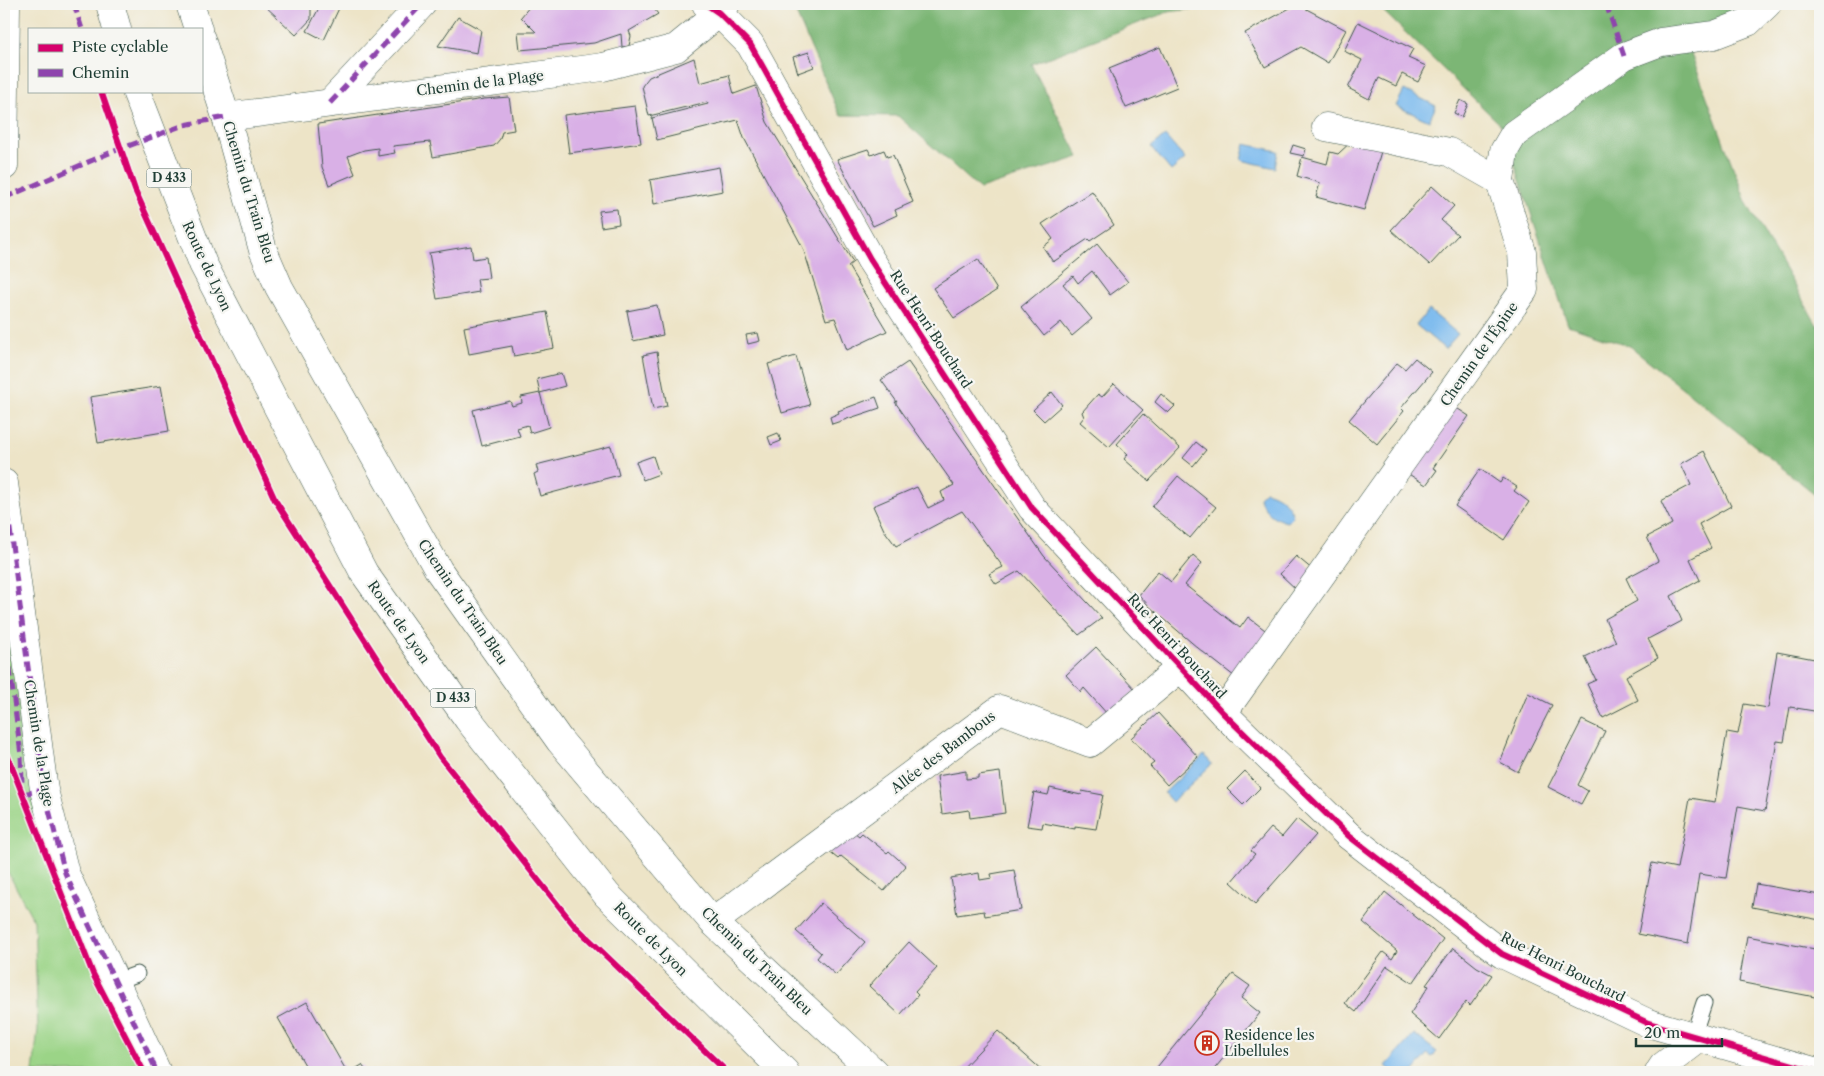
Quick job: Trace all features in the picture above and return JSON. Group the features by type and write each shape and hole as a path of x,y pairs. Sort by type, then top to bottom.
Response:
{"street":[{"path":"4,166 6,4"},
{"path":"110,4 117,28"},
{"path":"190,4 198,28"},
{"path":"330,103 422,4"},
{"name":"Chemin de l'Épine","path":"1223,713 1524,290 1522,252 1500,181 1504,151 1514,134 1596,74 1624,56 1661,42 1714,35 1748,22 1767,4"},
{"name":"Chemin de la Plage","path":"226,117 603,67 676,48 717,7"},
{"name":"Rue Henri Bouchard","path":"717,7 750,44 870,260 1032,508 1223,713 1349,836 1502,954 1648,1024 1817,1072"},
{"name":"Chemin du Train Bleu","path":"202,41 226,117 263,250 279,287 439,571 560,741 713,922 874,1072"},
{"name":"Route de Lyon","path":"136,92 203,264 364,573 468,719 607,895 785,1072"},
{"path":"1326,127 1449,152 1500,181"},
{"name":"Chemin de la Plage","path":"4,482 44,790 65,872 126,978 156,1072"},
{"name":"Allée des Bambous","path":"713,922 1000,709 1090,743 1180,668"},
{"path":"1659,1072 1663,1066 1696,1037"}],"lane":[{"path":"1696,1037 1704,1003"}],"green space":[{"path":"792,4 1232,4 1168,12 1031,64 1079,157 980,189 898,116 840,115"},
{"path":"1376,4 1741,4 1688,46 1746,202 1817,325 1820,325 1820,498 1630,346 1568,325 1502,126"},
{"path":"4,521 39,807 150,1072 33,1072 38,1029 34,921 4,865"}],"water":[{"path":"1404,90 1436,106 1429,121 1396,106"},
{"path":"1165,136 1185,159 1171,171 1151,147"},
{"path":"1245,144 1278,151 1275,168 1241,160"},
{"path":"1429,310 1458,334 1445,349 1416,325"},
{"path":"1265,491 1279,497 1289,507 1293,516 1287,522 1277,519 1264,506 1259,497"},
{"path":"1204,755 1212,764 1172,802 1164,793"},
{"path":"1414,1034 1437,1052 1432,1057 1428,1054 1413,1072 1393,1072 1386,1066"}],"building":[{"path":"263,4 311,4 311,19 296,35"},
{"path":"321,4 341,4 324,40 307,31"},
{"path":"389,4 399,4 394,9"},
{"path":"528,4 650,4 658,14 629,31 631,36 629,46 622,47 621,34 594,43 520,50 518,32 536,32 521,17 530,6"},
{"path":"1297,4 1346,30 1328,63 1301,47 1265,67 1245,33"},
{"path":"458,17 481,30 477,53 438,46"},
{"path":"1358,22 1413,49 1408,58 1426,66 1418,82 1402,74 1396,86 1379,78 1369,99 1348,88 1362,60 1344,51"},
{"path":"1160,47 1177,87 1126,108 1109,68"},
{"path":"809,52 814,67 798,73 793,57"},
{"path":"694,58 700,83 729,75 734,94 756,86 767,122 853,262 848,266 887,331 847,350 835,318 826,320 803,248 744,138 738,120 657,140 652,118 708,104 707,102 649,116 642,86 649,77"},
{"path":"509,97 514,130 502,132 500,139 494,146 433,157 430,142 393,146 395,153 378,156 378,148 364,150 348,156 355,174 329,185 322,167 318,124 484,99"},
{"path":"1460,100 1468,104 1462,117 1454,113"},
{"path":"635,106 641,143 569,153 564,115"},
{"path":"1353,140 1382,148 1364,210 1316,197 1320,183 1297,176 1302,157 1327,164 1330,152 1338,154"},
{"path":"1293,145 1306,149 1304,156 1290,153"},
{"path":"868,149 871,155 884,150 887,157 893,155 913,202 895,210 897,215 873,226 837,159"},
{"path":"719,167 723,191 654,204 650,180"},
{"path":"1432,186 1454,206 1441,220 1458,235 1430,265 1391,230"},
{"path":"1092,191 1114,225 1090,241 1088,239 1053,262 1043,247 1053,239 1042,224"},
{"path":"617,209 619,224 601,227 599,211"},
{"path":"1097,244 1128,282 1110,295 1092,271 1078,283 1073,276 1063,284 1092,319 1072,336 1061,322 1044,336 1021,307"},
{"path":"471,246 473,259 486,257 489,278 477,279 479,292 437,299 429,253"},
{"path":"978,259 997,290 954,318 933,288"},
{"path":"657,305 663,335 633,341 627,311"},
{"path":"547,312 554,348 514,356 512,346 469,354 464,327"},
{"path":"758,333 760,341 748,344 746,335"},
{"path":"657,352 667,406 653,409 643,355"},
{"path":"796,356 810,405 782,413 768,364"},
{"path":"1415,358 1432,372 1401,408 1404,411 1377,444 1349,420 1397,363 1405,369"},
{"path":"908,362 1044,556 1102,618 1079,635 1019,571 996,584 989,574 1003,567 962,511 896,546 884,530 873,506 917,487 928,508 944,500 941,492 954,485 881,380"},
{"path":"561,373 565,386 540,393 537,379"},
{"path":"1114,384 1143,410 1109,447 1080,422 1084,417 1082,412 1098,394 1102,397"},
{"path":"161,386 169,431 98,443 90,397"},
{"path":"1052,392 1062,405 1044,421 1033,410"},
{"path":"540,393 549,427 530,433 528,425 517,428 520,436 482,446 473,410 510,401 512,406 522,403 521,397"},
{"path":"1161,394 1175,406 1168,413 1155,402"},
{"path":"876,397 880,408 832,424 830,417 839,413 838,411"},
{"path":"1455,407 1469,416 1433,468 1437,470 1426,485 1407,473"},
{"path":"1143,414 1180,448 1149,481 1124,459 1128,454 1117,444"},
{"path":"778,433 781,441 771,445 768,437"},
{"path":"1196,442 1206,450 1193,466 1183,458"},
{"path":"611,446 619,475 540,496 534,474 538,472 536,465"},
{"path":"1704,451 1731,506 1699,524 1711,548 1690,559 1700,580 1671,596 1682,621 1648,639 1658,658 1626,676 1638,700 1603,718 1587,684 1596,680 1585,657 1616,642 1605,619 1637,601 1626,578 1658,561 1647,537 1672,524 1661,501 1691,485 1681,464"},
{"path":"653,456 659,474 643,480 636,462"},
{"path":"1480,469 1500,483 1503,478 1517,487 1514,491 1529,502 1504,540 1455,506"},
{"path":"1178,476 1216,507 1190,538 1152,507"},
{"path":"1193,555 1202,563 1185,585 1240,628 1248,617 1269,633 1239,680 1198,648 1150,607 1139,595 1158,571 1171,582"},
{"path":"1296,556 1313,570 1298,591 1280,574"},
{"path":"1096,647 1136,690 1108,715 1084,688 1081,692 1066,675"},
{"path":"1777,652 1820,660 1820,712 1790,707 1784,742 1777,741 1765,811 1738,806 1726,878 1699,874 1688,944 1638,934 1652,863 1677,868 1690,798 1715,802 1727,732 1738,734 1744,704 1768,708"},
{"path":"1528,693 1552,705 1518,772 1500,762"},
{"path":"1158,713 1198,757 1167,785 1150,766 1154,763 1131,738"},
{"path":"1582,720 1605,731 1578,785 1588,791 1581,804 1548,787"},
{"path":"966,771 966,779 1000,772 1005,813 970,818 969,810 942,814 937,776"},
{"path":"1245,771 1260,788 1243,805 1227,789"},
{"path":"1050,788 1081,795 1082,791 1103,795 1096,829 1075,826 1075,829 1043,823 1042,828 1027,826 1034,792 1048,795"},
{"path":"1297,819 1316,835 1255,904 1231,882 1255,854 1251,851 1271,828 1282,837"},
{"path":"849,828 859,836 862,833 887,853 889,851 906,866 884,891 841,856 838,859 828,851"},
{"path":"1014,870 1021,910 985,916 984,911 957,915 951,878 979,873 980,880 992,878 991,874"},
{"path":"1756,884 1820,895 1820,920 1752,907"},
{"path":"1385,892 1443,939 1413,983 1387,966 1356,1012 1345,1003 1383,952 1392,959 1397,951 1363,922"},
{"path":"821,903 865,942 836,975 817,958 821,953 796,931"},
{"path":"1747,936 1820,950 1820,998 1739,982"},
{"path":"909,942 937,968 915,992 918,995 900,1015 869,986"},
{"path":"1453,948 1477,967 1492,975 1470,1006 1466,1002 1439,1039 1410,1014 1429,986 1426,985"},
{"name":"Residence les Libellules","path":"1233,974 1250,986 1241,998 1260,1013 1212,1072 1153,1072"},
{"path":"307,1002 347,1072 309,1072 278,1018"},
{"path":"998,1031 1044,1072 959,1072"},
{"path":"362,1065 367,1072 350,1072"}],"marked path":[{"path":"4,166 6,4"},
{"path":"74,4 82,28"},
{"path":"330,103 422,4"},
{"path":"1606,4 1624,56"},
{"path":"4,198 107,154 184,125 226,117"},
{"path":"4,483 44,790 65,873 157,1072"},
{"path":"4,623 21,755 22,783"},
{"path":"22,794 44,790"}],"cycle path":[{"path":"706,4 719,13 750,44 870,259 1032,508 1223,713 1349,836 1502,954 1648,1023 1817,1072"},
{"path":"101,92 135,190 275,500 440,757 574,925 727,1072"},
{"path":"4,747 93,974 144,1072"}],"place":[{"name":"Residence les Libellules","path":"1207,1043"}]}
